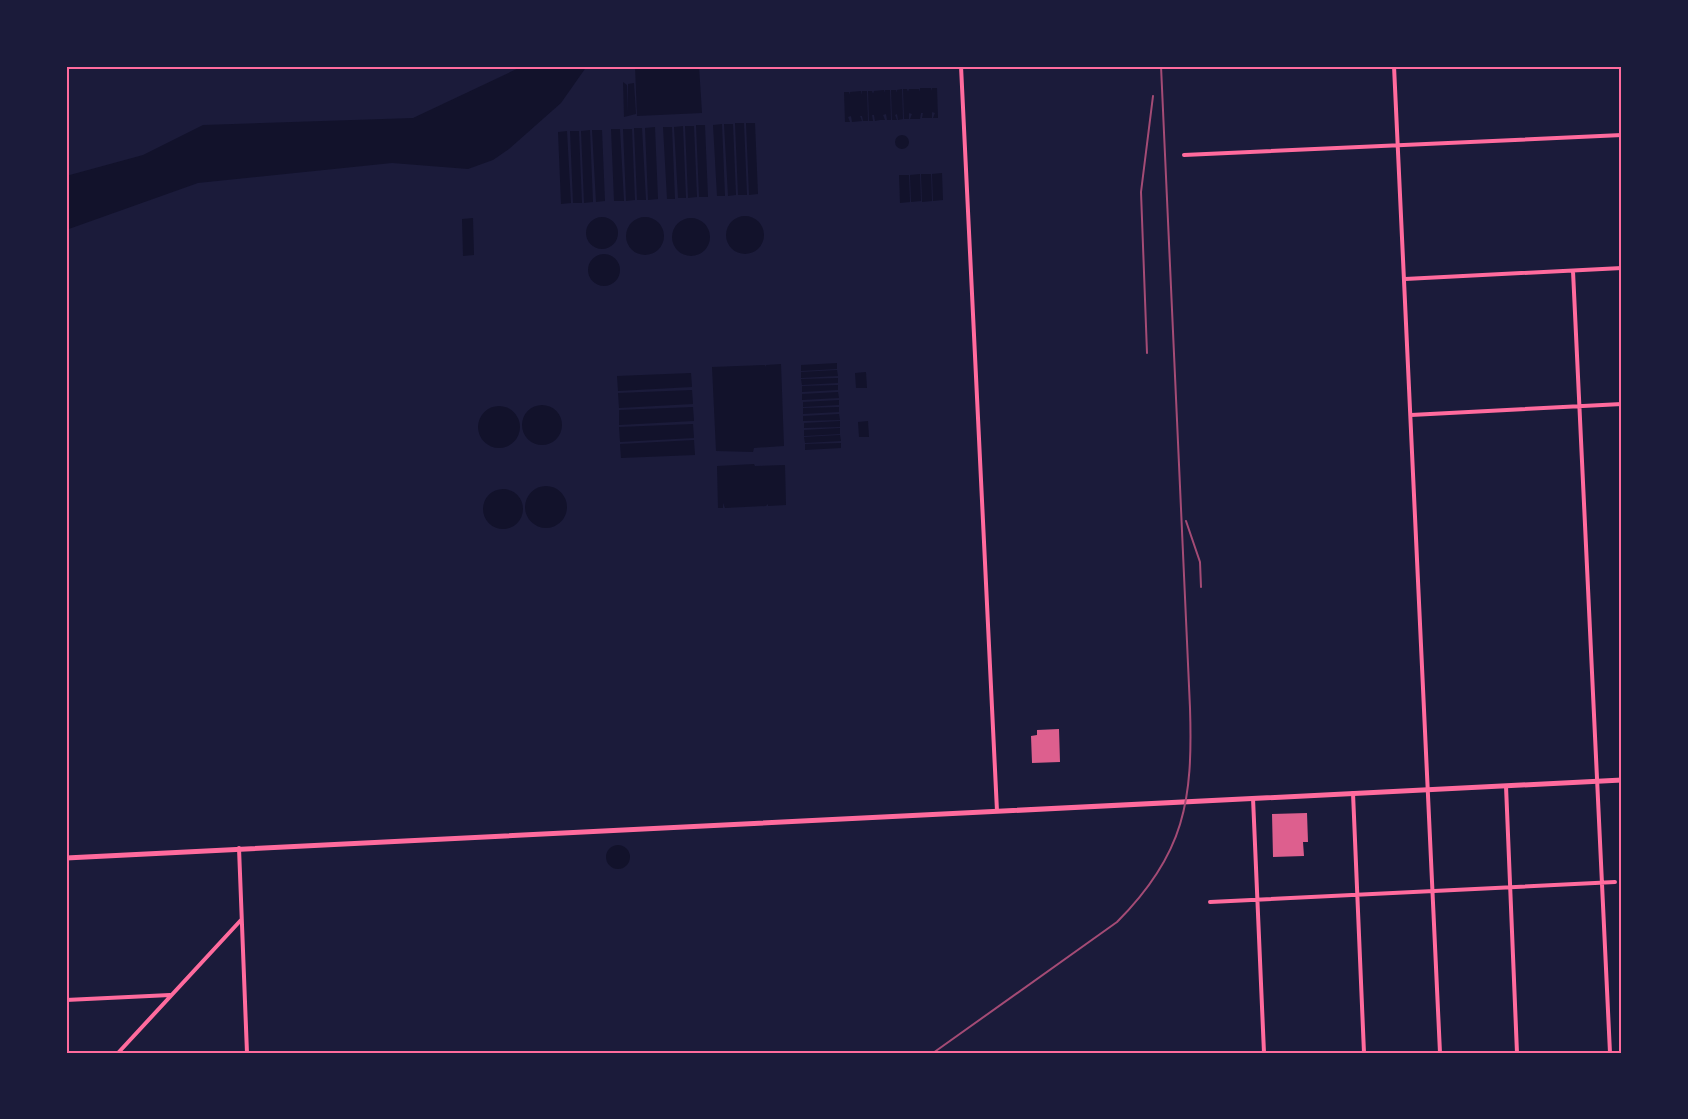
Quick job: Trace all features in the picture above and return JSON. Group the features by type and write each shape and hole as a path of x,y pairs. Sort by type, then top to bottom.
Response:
{"street":[{"path":"961,66 997,811"},
{"path":"1394,66 1440,1053"},
{"path":"1184,155 1622,135"},
{"path":"1405,279 1622,268"},
{"path":"1574,270 1604,883 1610,1053"},
{"path":"1411,415 1622,404"},
{"path":"66,858 1622,780"},
{"path":"1506,786 1517,1053"},
{"path":"1353,793 1364,1053"},
{"path":"1253,798 1264,1053"},
{"path":"239,848 247,1053"},
{"path":"1210,902 1615,882"},
{"path":"118,1053 241,920"},
{"path":"66,1000 171,995"}],"shaded area":[{"path":"523,66 587,66 561,103 509,149 493,160 468,169 392,163 198,183 66,230 66,176 143,155 203,125 413,118"},
{"path":"635,66 699,66 702,113 637,116"},
{"path":"623,82 627,85 628,114 628,84 634,83 636,114 624,117"},
{"path":"920,88 931,88 931,91 932,88 937,88 938,118 933,118 935,113 932,112 932,118 922,118 923,113 921,113 920,119 910,119 912,114 909,113 909,119 904,119 903,89 907,89 908,92 909,89 919,89 920,92"},
{"path":"902,89 903,119 898,120 897,114 895,115 897,120 892,120 891,90 896,90 897,93 897,90"},
{"path":"884,90 885,93 885,90 890,90 891,120 887,120 886,114 883,115 885,120 875,121 872,115 873,121 869,121 868,91 872,91 873,94 874,91"},
{"path":"861,91 861,95 862,91 867,91 868,121 863,121 860,116 862,121 852,122 851,116 848,117 850,122 845,122 844,92 849,92 850,95 850,92"},
{"path":"735,123 744,123 747,195 738,195"},
{"path":"746,123 755,123 758,194 749,195"},
{"path":"722,124 725,196 717,196 713,125"},
{"path":"724,124 733,124 736,195 728,196"},
{"path":"696,125 705,125 708,197 699,197"},
{"path":"683,126 686,198 678,198 674,127"},
{"path":"685,126 694,126 697,197 688,198"},
{"path":"655,127 658,199 648,200 645,128"},
{"path":"663,127 672,127 675,199 667,199"},
{"path":"634,128 642,128 646,200 637,200"},
{"path":"611,129 620,129 624,201 614,201"},
{"path":"623,129 632,129 635,200 626,201"},
{"path":"590,130 593,202 584,203 581,131"},
{"path":"592,130 602,130 605,201 596,202"},
{"path":"567,131 571,203 561,204 558,132"},
{"path":"570,131 579,131 582,203 573,203"},
{"path":"902,135 907,137 909,142 907,147 902,149 897,147 895,142 897,137"},
{"path":"942,173 943,200 933,201 932,174"},
{"path":"920,174 921,201 911,202 910,175"},
{"path":"921,174 931,174 932,201 922,202"},
{"path":"899,175 909,175 910,202 900,203"},
{"path":"745,216 759,221 764,235 759,249 745,254 731,249 726,235 731,221"},
{"path":"602,217 613,222 618,233 613,244 602,249 591,244 586,233 591,222"},
{"path":"645,217 659,222 664,236 659,250 645,255 631,250 626,236 631,222"},
{"path":"473,218 474,255 463,256 462,219"},
{"path":"691,218 705,223 710,237 705,251 691,256 677,251 672,237 677,223"},
{"path":"604,254 615,259 620,270 615,281 604,286 593,281 588,270 593,259"},
{"path":"837,363 837,369 801,371 801,365"},
{"path":"781,364 784,446 754,448 753,452 716,451 712,367 765,365 765,367"},
{"path":"837,370 838,376 801,378 801,372"},
{"path":"866,372 867,388 856,388 855,373"},
{"path":"691,373 692,387 618,391 617,376"},
{"path":"838,378 838,383 802,385 801,379"},
{"path":"838,385 838,390 802,392 802,386"},
{"path":"692,390 693,404 619,408 618,393"},
{"path":"838,392 839,398 802,400 802,394"},
{"path":"839,400 839,405 803,407 803,402"},
{"path":"542,405 550,406 556,411 561,417 561,433 556,439 550,444 542,445 534,444 528,439 523,433 522,425 523,417 528,411 534,406"},
{"path":"499,406 514,412 520,427 514,442 499,448 484,442 478,427 484,412"},
{"path":"693,407 694,421 619,425 619,410"},
{"path":"839,407 839,412 803,414 803,408"},
{"path":"839,414 840,420 803,421 803,416"},
{"path":"840,421 840,427 804,428 804,423"},
{"path":"868,421 869,437 859,437 858,422"},
{"path":"693,424 694,438 620,442 619,427"},
{"path":"840,428 840,434 804,436 804,430"},
{"path":"840,435 841,441 805,443 804,437"},
{"path":"694,440 695,455 621,458 620,444"},
{"path":"841,443 841,448 805,450 805,444"},
{"path":"754,464 755,466 785,465 786,505 768,506 768,504 766,506 725,508 723,503 723,508 718,508 717,466"},
{"path":"546,486 561,492 567,507 561,522 546,528 531,522 525,507 531,492"},
{"path":"503,489 511,490 517,495 522,501 522,517 517,523 511,528 503,529 495,528 489,523 484,517 483,509 484,501 489,495 495,490"},
{"path":"618,845 627,848 630,857 627,866 618,869 609,866 606,857 609,848"}],"building":[{"path":"1059,729 1060,762 1032,763 1031,736 1037,735 1037,730"},
{"path":"1307,813 1308,842 1303,842 1304,856 1273,857 1272,814"}],"railway":[{"path":"933,1053 1117,922 1158,873 1171,849 1180,824 1186,798 1191,741 1161,66"},
{"path":"1147,353 1141,192 1153,96"},
{"path":"1186,521 1200,562 1201,587"}]}
